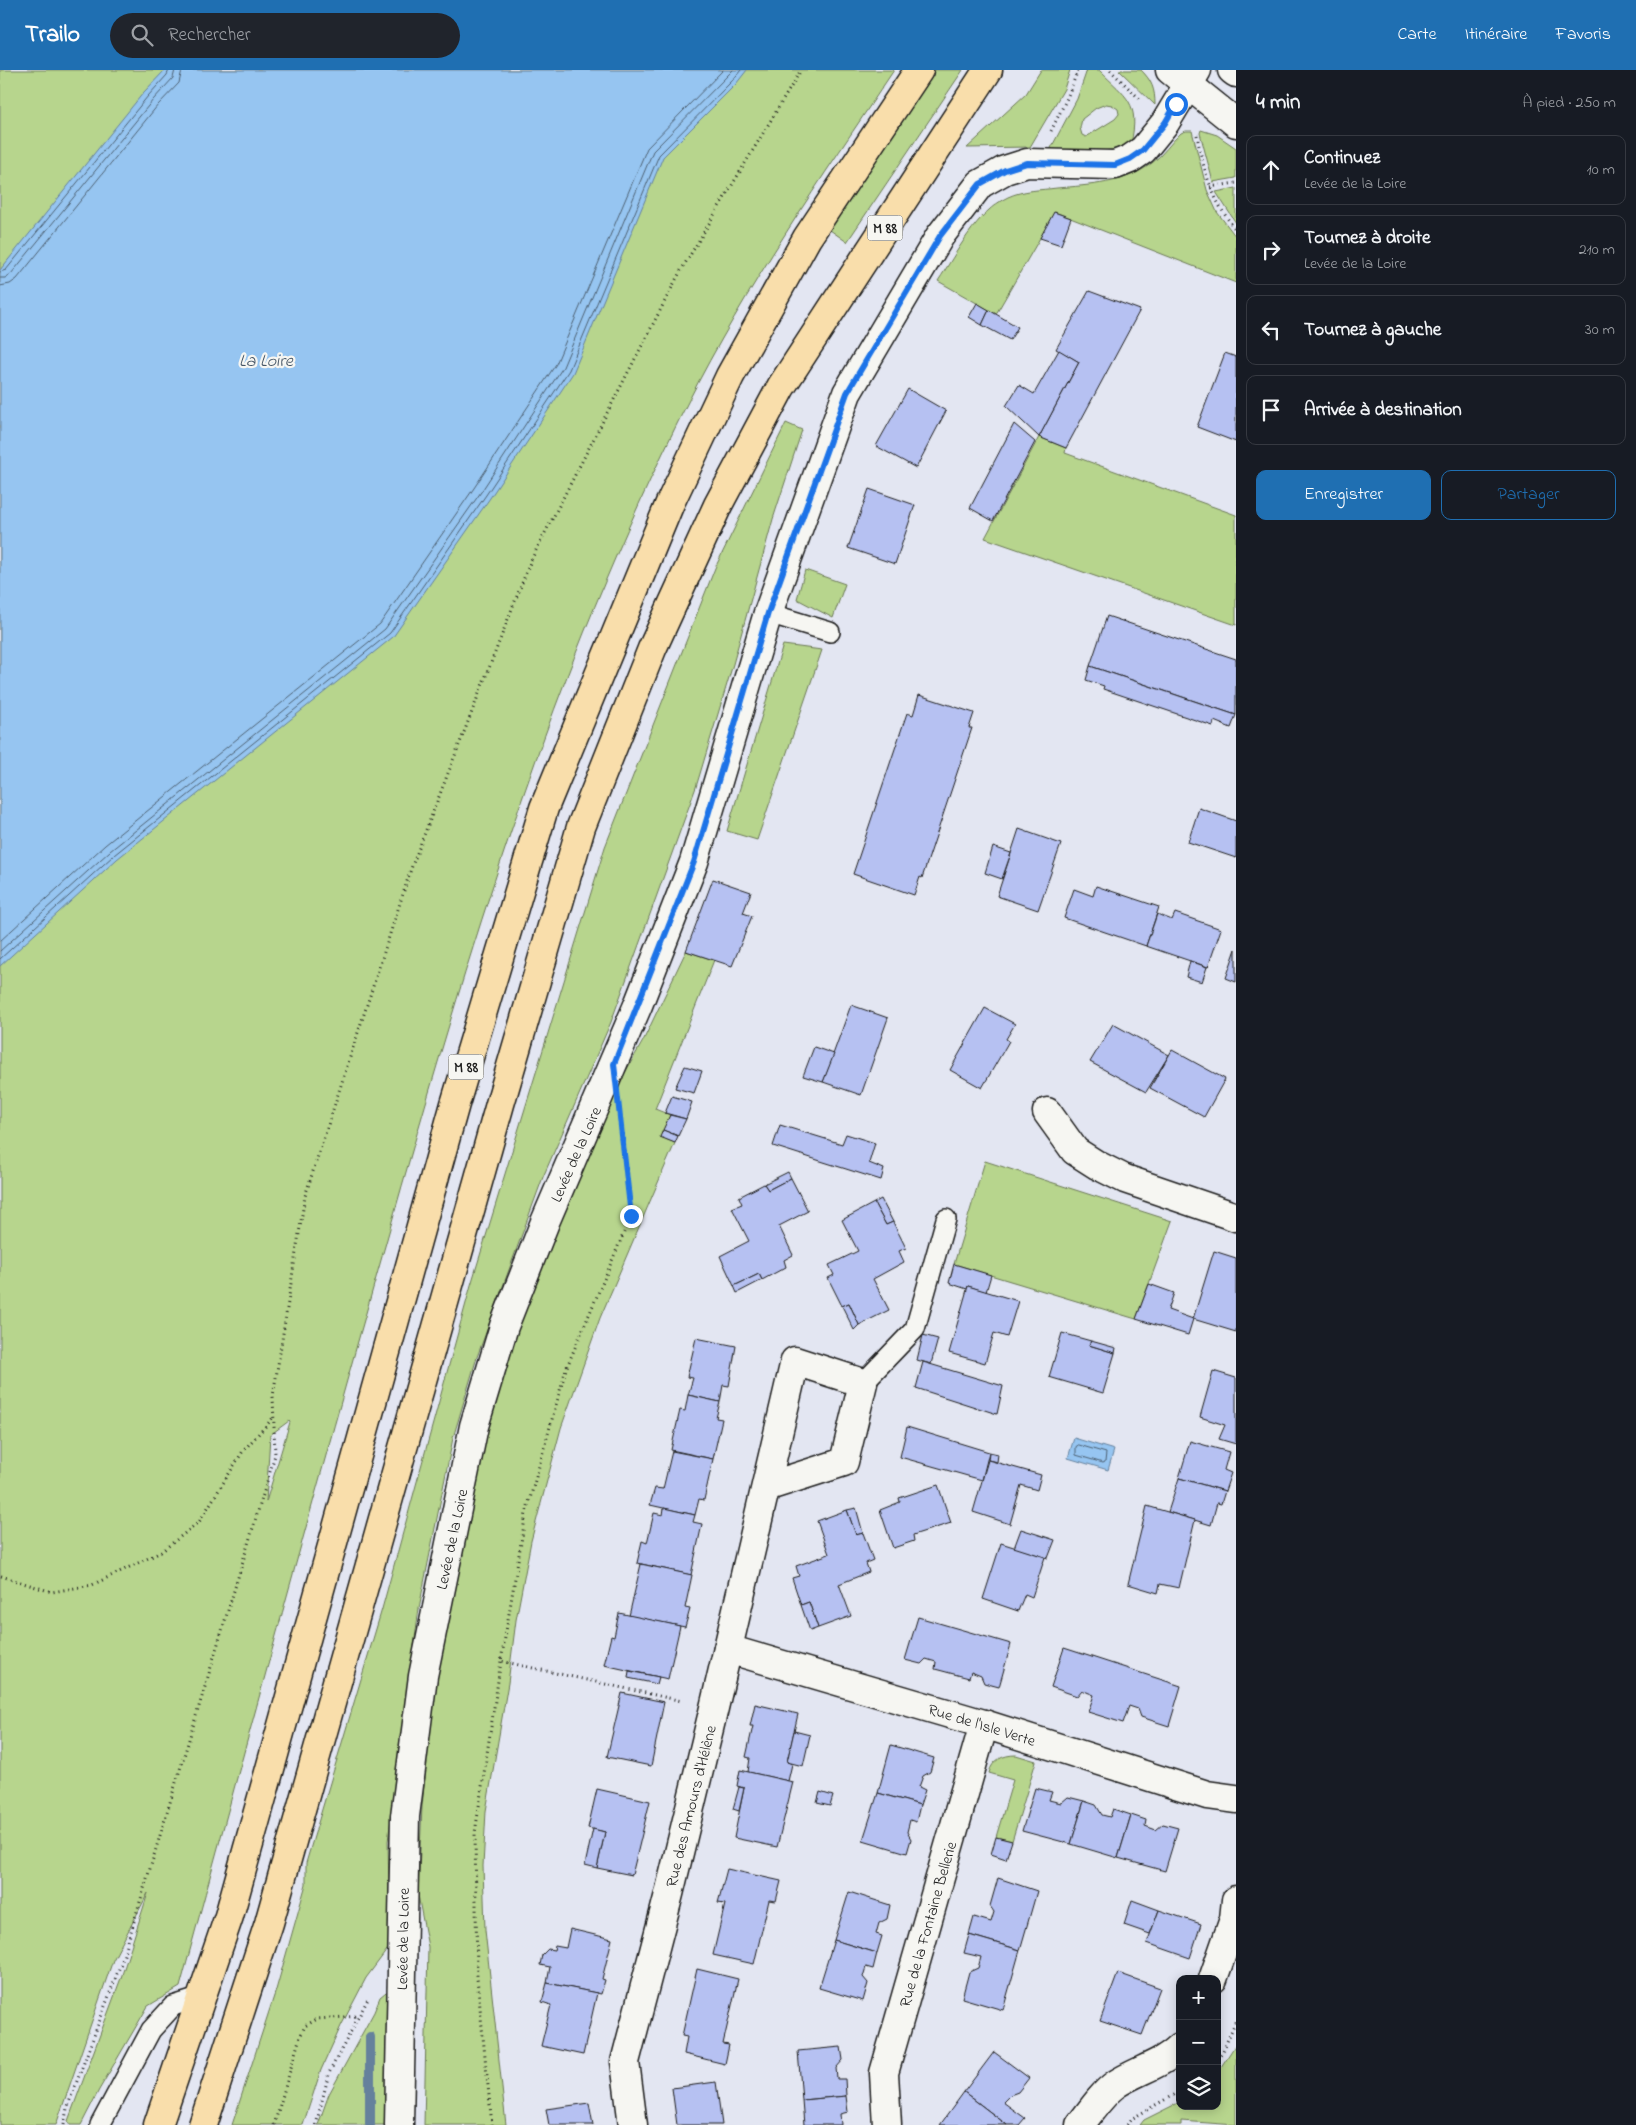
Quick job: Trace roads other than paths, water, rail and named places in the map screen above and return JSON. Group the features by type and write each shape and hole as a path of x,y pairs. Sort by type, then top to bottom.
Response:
{"highway":[{"name":"M 88","path":"158,2125 229,1916 455,1104 544,808 670,504 730,376 807,238 919,70"},
{"name":"M 88","path":"202,2125 269,1923 497,1114 581,827 652,649 718,505 781,387 988,70"}],"street":[{"path":"1232,70 1236,73"},
{"path":"1184,75 1236,123"},
{"name":"Levée de la Loire","path":"399,2125 405,1816 423,1676 474,1426 504,1326 545,1222 614,1064 694,862 768,613 847,393 940,236 980,184 1005,170 1027,163 1115,165 1130,159 1143,150 1165,123 1184,75"},
{"path":"1047,1112 1076,1151 1097,1165 1125,1179 1236,1217"},
{"name":"Rue des Amours d'Hélène","path":"633,2125 625,2062 714,1708 796,1361 863,1383"},
{"path":"766,1488 844,1462 863,1383"},
{"name":"Rue de l'Isle Verte","path":"728,1649 984,1724 1207,1795 1236,1799"},
{"name":"Rue de la Fontaine Bellerie","path":"887,2125 884,2073 984,1724"},
{"path":"1214,1975 1234,1919 1236,1900"},
{"path":"1080,2125 1105,2094 1115,2085 1176,2050"}],"lane":[{"path":"768,613 830,632"},
{"path":"863,1383 915,1329 946,1219"},
{"path":"100,2125 151,2030 172,2006 202,1997"}],"water":[{"name":"La Loire","path":"165,70 747,70 736,84 663,157 573,373 490,498 393,637 117,859 0,966 0,270 144,92"},
{"path":"1074,1438 1114,1450 1108,1470 1068,1458"}],"waterway":[{"path":"370,2037 370,2125"}]}
